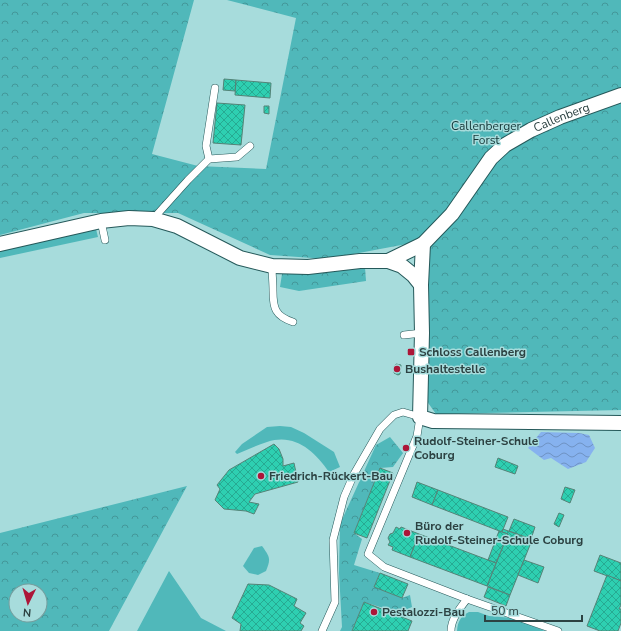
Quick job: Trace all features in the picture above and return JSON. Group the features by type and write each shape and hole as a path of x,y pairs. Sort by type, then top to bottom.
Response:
{"street":[{"name":"Callenberg","path":"424,244 452,214 491,158 505,145 531,130 560,117 621,95"},
{"path":"0,244 101,221 129,218 153,219 177,226 240,258 272,266 308,267 360,261 388,261 402,266 413,274 421,285"},
{"path":"388,261 424,244 421,285 422,333 420,417 433,421 621,423"}],"lane":[{"path":"209,159 206,146 215,88"},
{"path":"153,219 209,159 237,157 250,146"},
{"path":"101,221 105,240"},
{"path":"272,266 273,303 276,312 284,319 292,322"},
{"path":"404,335 422,333"},
{"path":"322,631 335,602 333,540 344,497 354,474 380,428 394,415 403,412 420,417 417,436 410,456 368,554 384,567 467,599 558,631"},
{"path":"452,631 451,628 456,614 467,599"}],"green space":[{"name":"Callenberger Forst","path":"0,0 194,0 152,154 198,166 266,169 296,18 227,0 621,0 621,410 436,414 426,400 425,279 412,243 327,259 270,255 178,213 84,213 0,235"},
{"path":"96,229 98,237 0,258 0,250"},
{"path":"365,267 366,281 299,291 280,287 282,274"},
{"path":"267,427 291,427 304,433 334,452 340,467 329,472 310,451 295,442 286,440 267,442 237,454 235,452 242,444"},
{"path":"390,437 403,453 393,467 380,468 354,533 362,539 354,565 380,573 374,587 402,598 410,595 412,607 399,613 364,602 352,631 340,631 342,627 339,573 340,524 376,445"},
{"path":"187,486 109,631 0,631 0,533"},
{"path":"262,546 269,558 269,564 266,571 258,575 249,573 243,566 254,548"},
{"path":"169,571 201,618 226,631 137,631"},
{"path":"469,612 478,612 489,616 513,618 545,631 457,631 460,620"}],"water":[{"path":"541,432 579,433 589,435 595,448 586,462 568,469 551,458 544,460 528,448"}],"building":[{"path":"224,79 236,80 235,91 223,90"},
{"path":"236,80 271,83 270,98 235,95"},
{"path":"217,103 245,105 241,145 213,143"},
{"path":"264,106 269,106 269,114 264,113"},
{"name":"Bushaltestelle","path":"396,364 401,365 400,374 398,375 394,373"},
{"name":"Friedrich-Rückert-Bau","path":"274,444 279,449 283,459 283,466 294,463 298,482 255,494 249,502 259,504 254,514 246,511 224,509 215,500 220,489 217,485 229,470"},
{"path":"498,458 518,466 515,474 495,467"},
{"path":"380,468 393,473 367,538 354,533"},
{"path":"417,482 438,490 432,505 412,497"},
{"path":"565,487 575,490 570,503 561,499"},
{"path":"438,490 508,517 502,532 432,505"},
{"path":"559,513 564,515 559,527 554,524"},
{"path":"514,519 535,527 531,539 509,531"},
{"path":"396,527 400,529 401,527 419,534 410,557 392,550 393,547 388,545 390,542 388,538"},
{"path":"503,529 532,540 510,595 487,586 508,534 502,532"},
{"path":"499,531 508,534 496,563 488,560"},
{"path":"419,534 496,563 487,586 410,557"},
{"path":"600,555 621,563 621,581 594,571"},
{"path":"524,560 544,567 538,583 518,575"},
{"path":"380,573 408,584 402,598 374,587"},
{"path":"607,575 621,581 621,605 619,609 621,609 621,623 618,631 600,631 587,626"},
{"path":"248,584 269,585 297,599 294,606 306,613 300,623 304,626 301,631 240,631 241,624 232,618"},
{"path":"488,587 510,595 506,606 484,597"},
{"name":"Pestalozzi-Bau","path":"364,602 412,621 408,631 352,631"}],"place":[{"name":"Schloss Callenberg","path":"411,352"},
{"name":"Bushaltestelle","path":"397,369"},
{"name":"Rudolf-Steiner-Schule Coburg","path":"406,448"},
{"name":"Friedrich-Rückert-Bau","path":"261,476"},
{"name":"Büro der Rudolf-Steiner-Schule Coburg","path":"407,533"},
{"name":"Pestalozzi-Bau","path":"374,612"}]}
